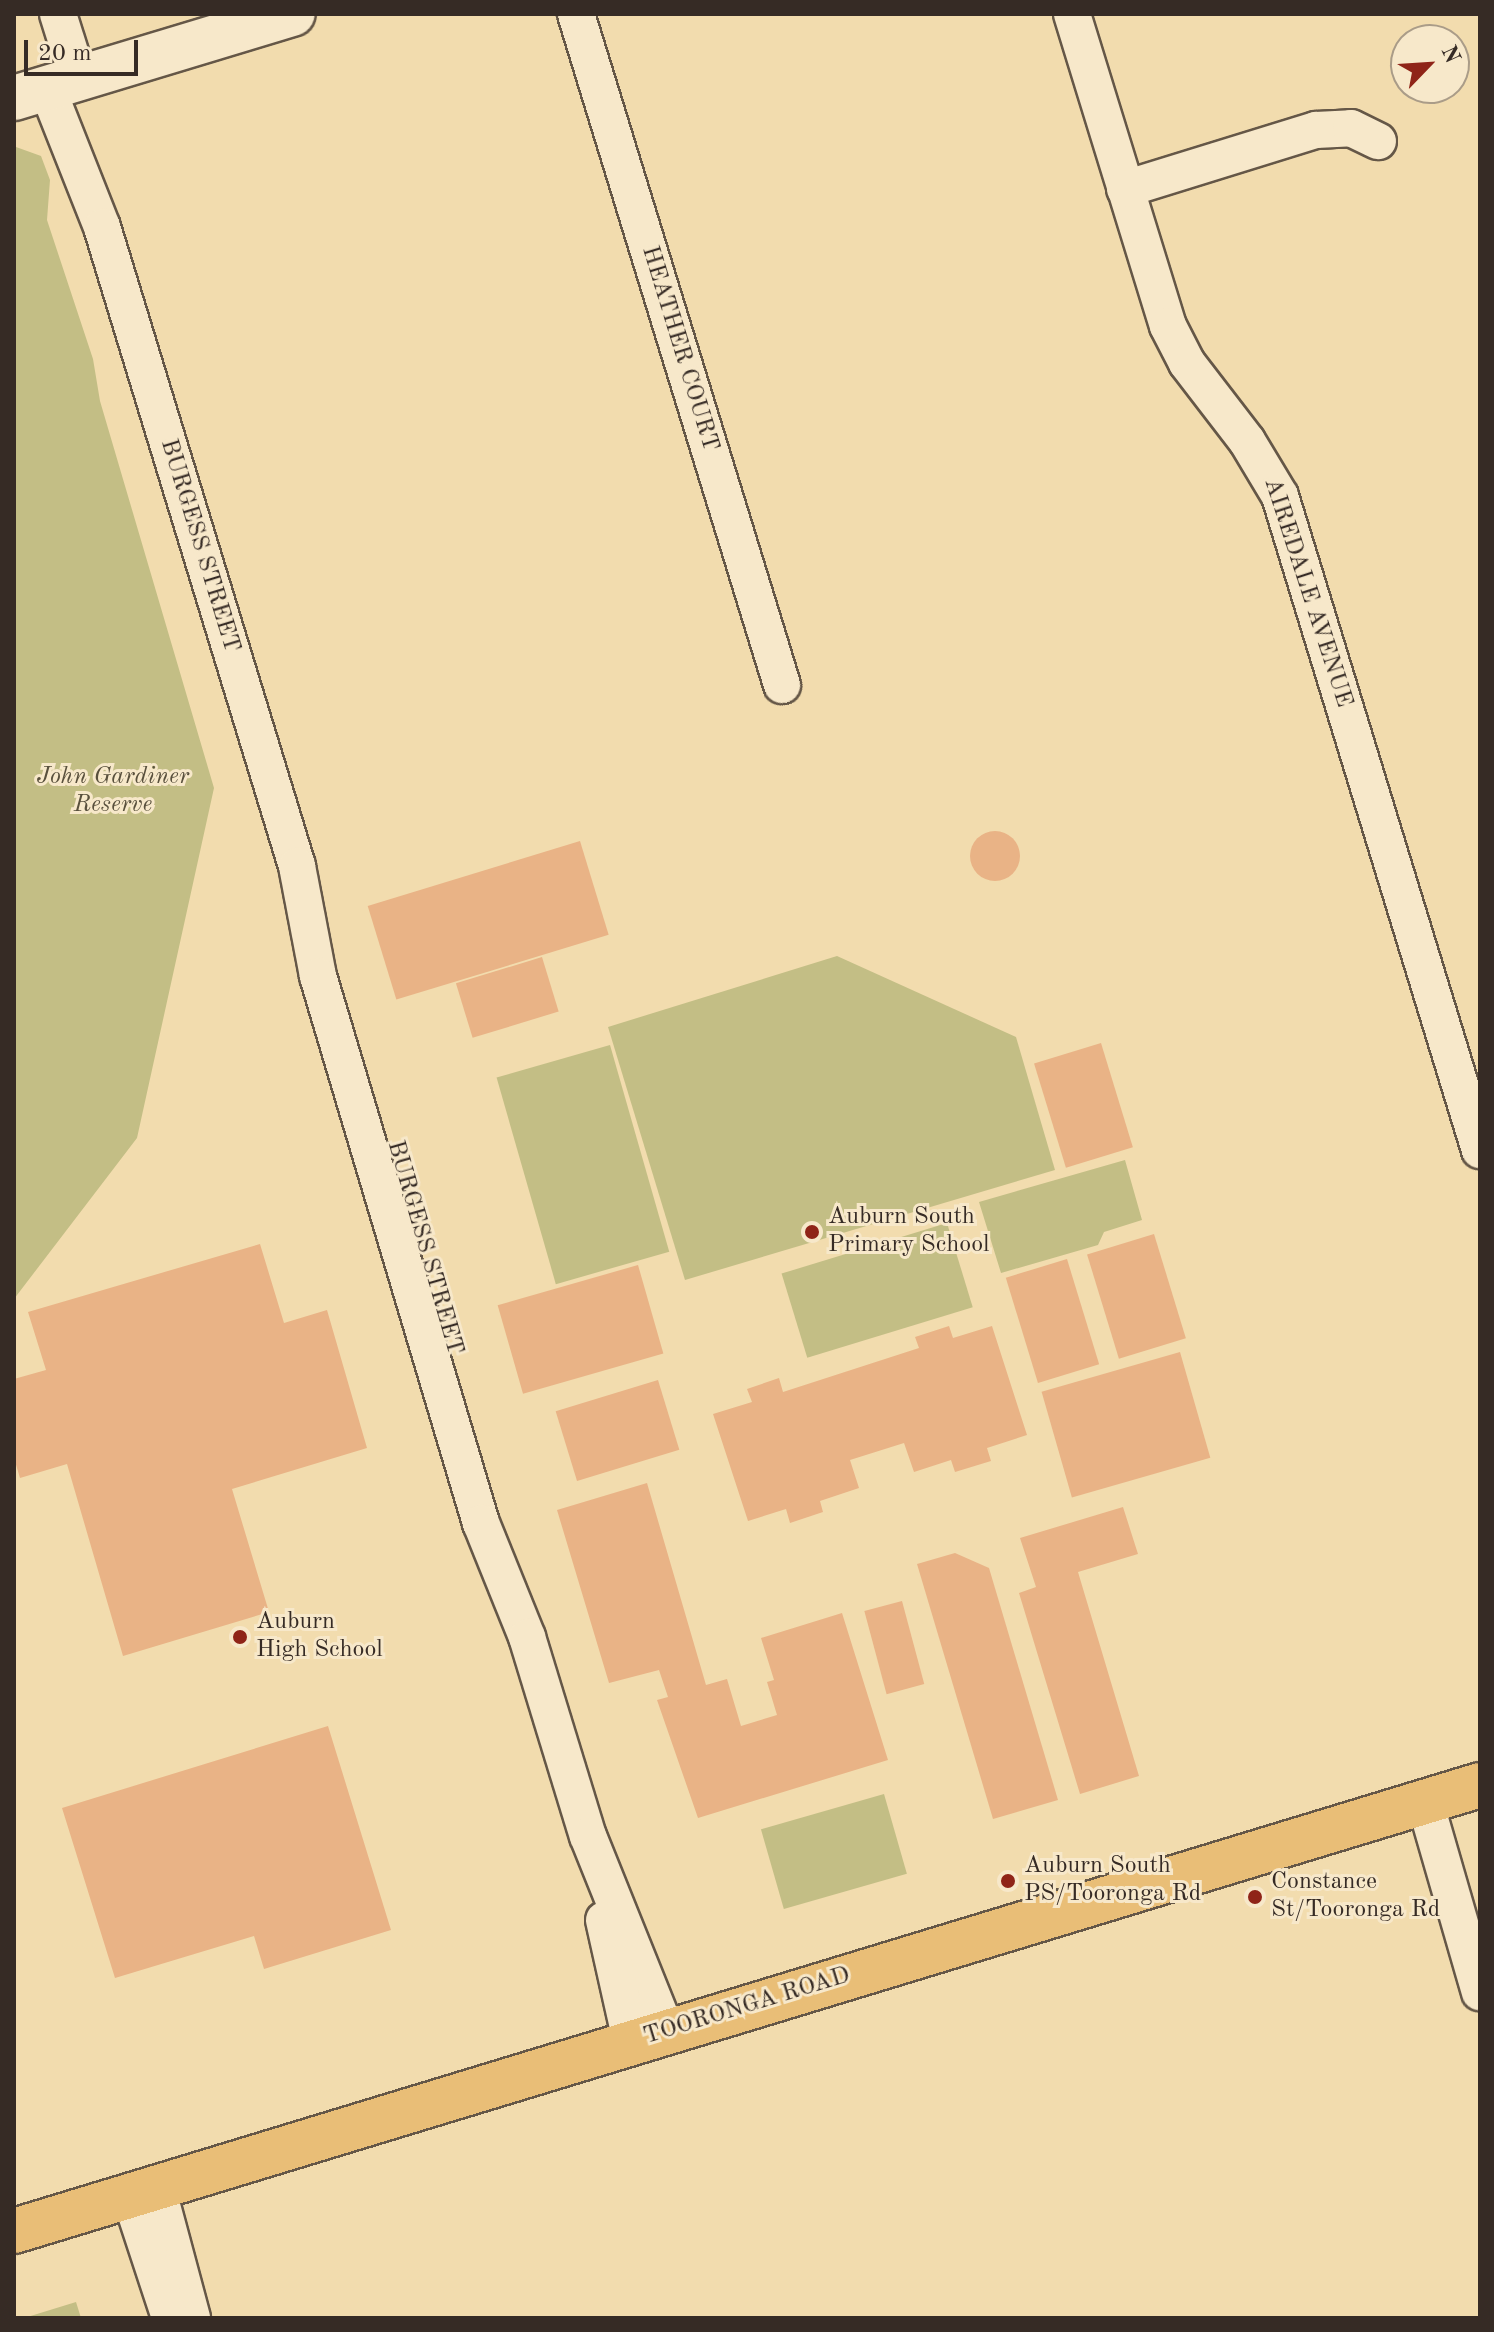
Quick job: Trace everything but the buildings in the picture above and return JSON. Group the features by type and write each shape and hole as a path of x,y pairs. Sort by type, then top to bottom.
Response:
{"main road":[{"path":"52,86 293,14"},
{"name":"TOORONGA ROAD","path":"14,2231 1480,1785"}],"street":[{"name":"BURGESS STREET","path":"58,14 52,86 87,132 102,227 297,866 318,976 481,1523 527,1637 648,2036"},
{"name":"HEATHER COURT","path":"576,14 782,685"},
{"name":"AIREDALE AVENUE","path":"1072,14 1155,291 1181,351 1280,496 1480,1150"},
{"path":"1125,189 1316,130 1351,128 1378,141"},
{"path":"1425,1802 1480,1992"},
{"path":"144,2191 170,2318"},
{"path":"144,2191 192,2318"}],"green space":[{"name":"John Gardiner Reserve","path":"16,147 41,156 50,180 47,220 93,359 100,401 214,788 137,1138 14,1299"},
{"path":"837,956 1016,1037 1055,1170 685,1280 608,1027"},
{"path":"610,1045 669,1252 556,1284 497,1078"},
{"path":"1125,1160 1142,1220 1104,1232 1098,1245 1001,1273 979,1202"},
{"path":"947,1223 973,1307 807,1358 782,1274"},
{"path":"884,1794 907,1874 784,1909 761,1829"},
{"path":"76,2302 81,2318 24,2318"}],"place":[{"name":"Auburn South Primary School","path":"812,1232"},
{"name":"Auburn High School","path":"240,1637"},
{"name":"Auburn South PS/Tooronga Rd","path":"1008,1881"},
{"name":"Constance St/Tooronga Rd","path":"1255,1897"}]}
